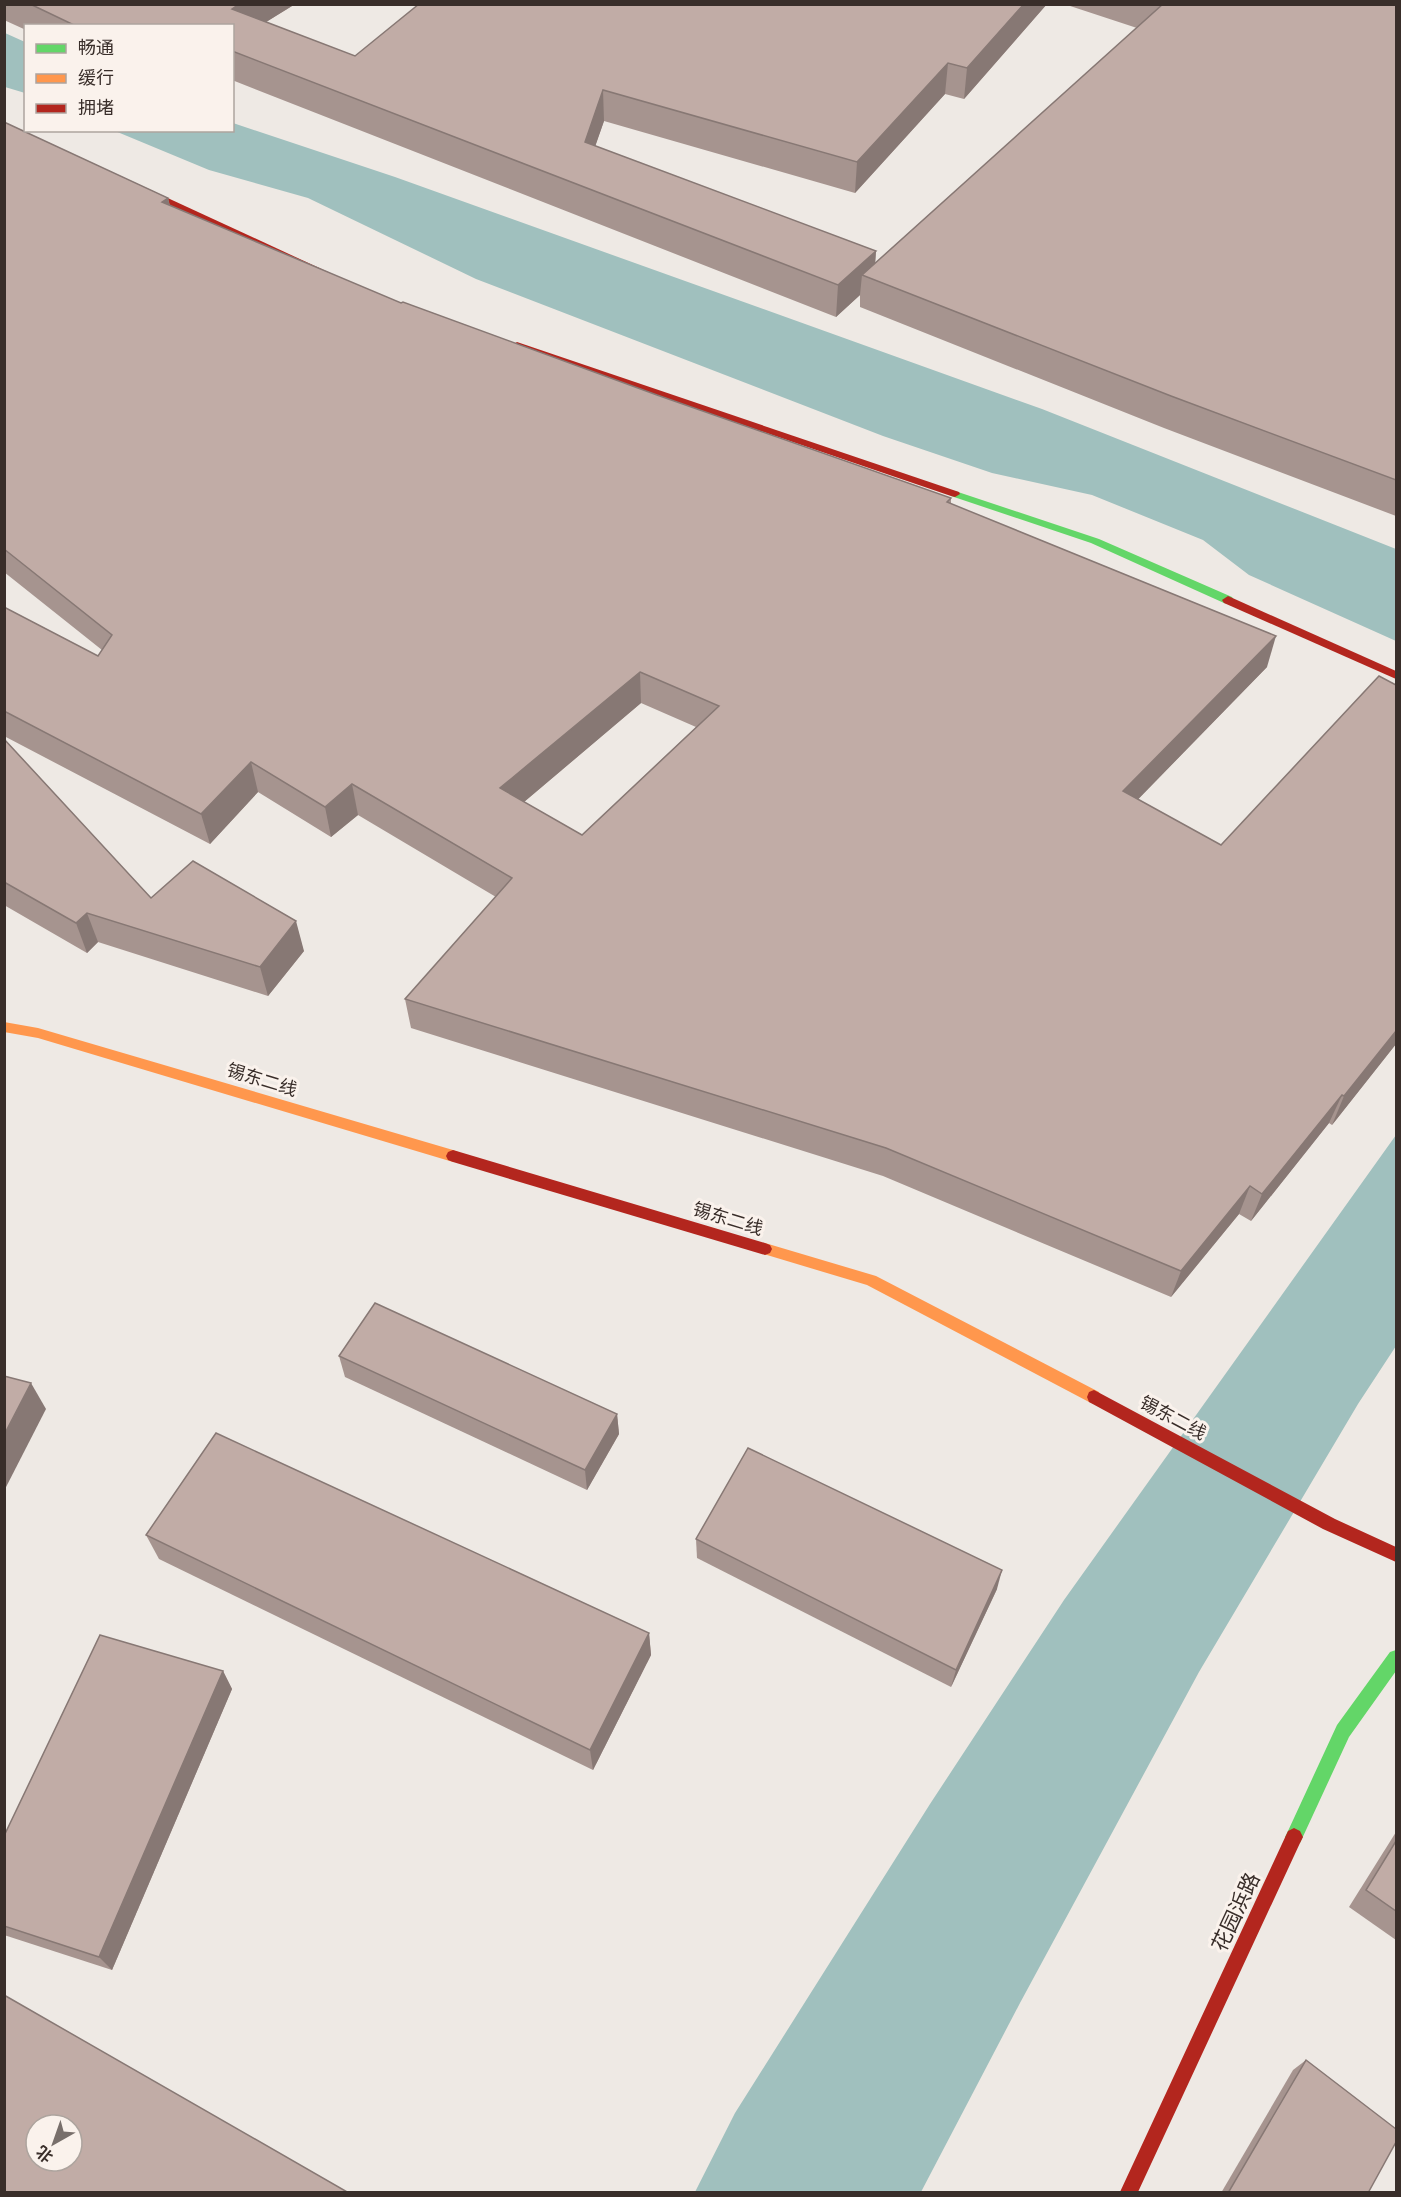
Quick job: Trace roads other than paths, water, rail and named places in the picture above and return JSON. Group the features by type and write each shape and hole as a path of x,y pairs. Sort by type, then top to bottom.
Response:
{"street":[{"path":"122,180 335,277"},
{"path":"499,339 1095,541 1396,675"},
{"name":"锡东二线","path":"4,1027 38,1032 871,1280 1156,1429 1329,1524 1396,1555"},
{"name":"花园浜路","path":"1129,2193 1343,1731 1396,1658"}],"water":[{"path":"5,33 24,42 24,93 5,87"},
{"path":"234,123 395,177 1042,409 1396,549 1396,641 1249,575 1203,540 1092,495 992,473 883,436 476,279 308,198 209,170 117,132 234,132"},
{"path":"1396,1135 1396,1346 1358,1404 1199,1672 1020,2003 921,2192 695,2192 735,2113 930,1804 1064,1600"}]}
